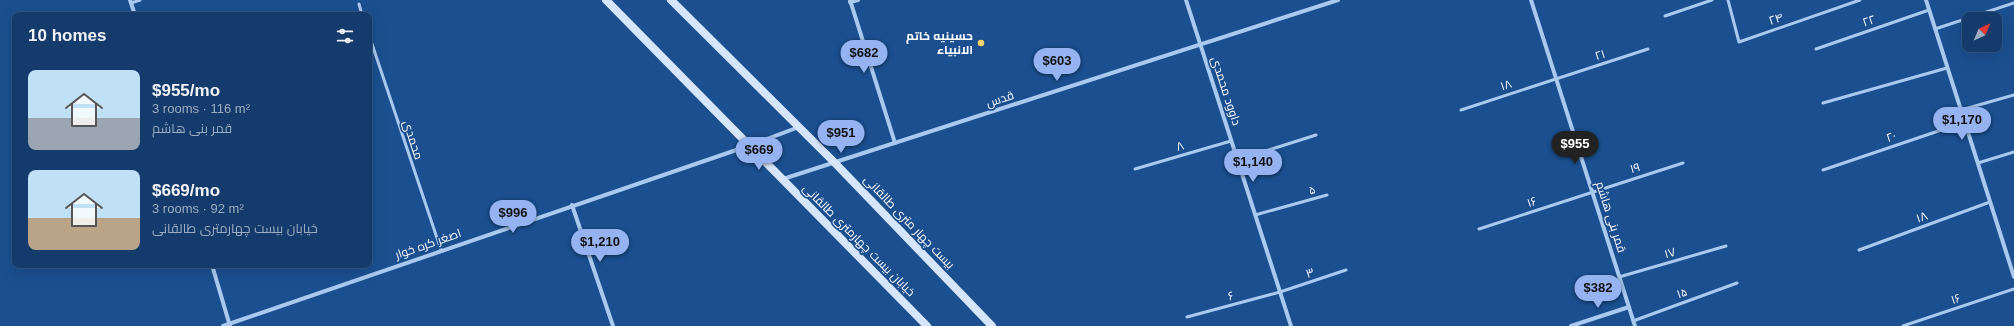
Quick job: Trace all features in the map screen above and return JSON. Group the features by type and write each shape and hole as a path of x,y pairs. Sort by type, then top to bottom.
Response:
{"main road":[{"name":"خیابان بیست چهارمتری طالقانی","path":"606,0 748,146 926,325"},
{"name":"بیست چهار متری طالقانی","path":"671,0 834,162 992,326"}],"street":[{"path":"858,0 850,1 895,143"},
{"name":"داوود محمدی","path":"1186,0 1291,326"},
{"name":"قدس","path":"781,179 1338,0"},
{"name":"قمر بنی هاشم","path":"1531,0 1635,326"},
{"path":"1926,0 2014,277"},
{"path":"131,1 134,12"},
{"name":"اصغر کره خوار","path":"223,326 230,325 441,250 748,146 799,127"},
{"path":"572,205 612,326"},
{"path":"213,268 230,325"},
{"path":"1572,326 1629,307"}],"lane":[{"path":"131,1 140,0"},
{"path":"1665,16 1712,0"},
{"name":"۲۴","path":"1728,0 1739,42 1860,0"},
{"path":"1935,30 2014,3"},
{"path":"359,4 361,12"},
{"name":"۲۲","path":"1816,48 1929,10"},
{"name":"محمدی","path":"372,44 441,250"},
{"name":"۲۱","path":"1556,78 1648,48"},
{"path":"1824,103 1947,68"},
{"name":"۱۸","path":"1461,110 1556,78"},
{"path":"1961,110 2014,95"},
{"name":"۲۰","path":"1823,170 1965,122"},
{"path":"1237,160 1316,135"},
{"name":"۸","path":"1135,169 1231,141"},
{"path":"1978,163 2014,152"},
{"name":"۱۹","path":"1592,191 1683,163"},
{"name":"۱۶","path":"1479,229 1592,191"},
{"name":"۵","path":"1255,215 1327,195"},
{"name":"۱۸","path":"1860,250 1990,202"},
{"name":"۱۷","path":"1619,277 1726,246"},
{"name":"۳","path":"1280,292 1346,270"},
{"name":"۱۵","path":"1633,321 1737,283"},
{"name":"۱۶","path":"1903,326 2014,289"},
{"name":"۶","path":"1187,317 1280,292"}],"place":[{"name":"حسینیه خاتم الانبیاء","path":"981,43"}]}
